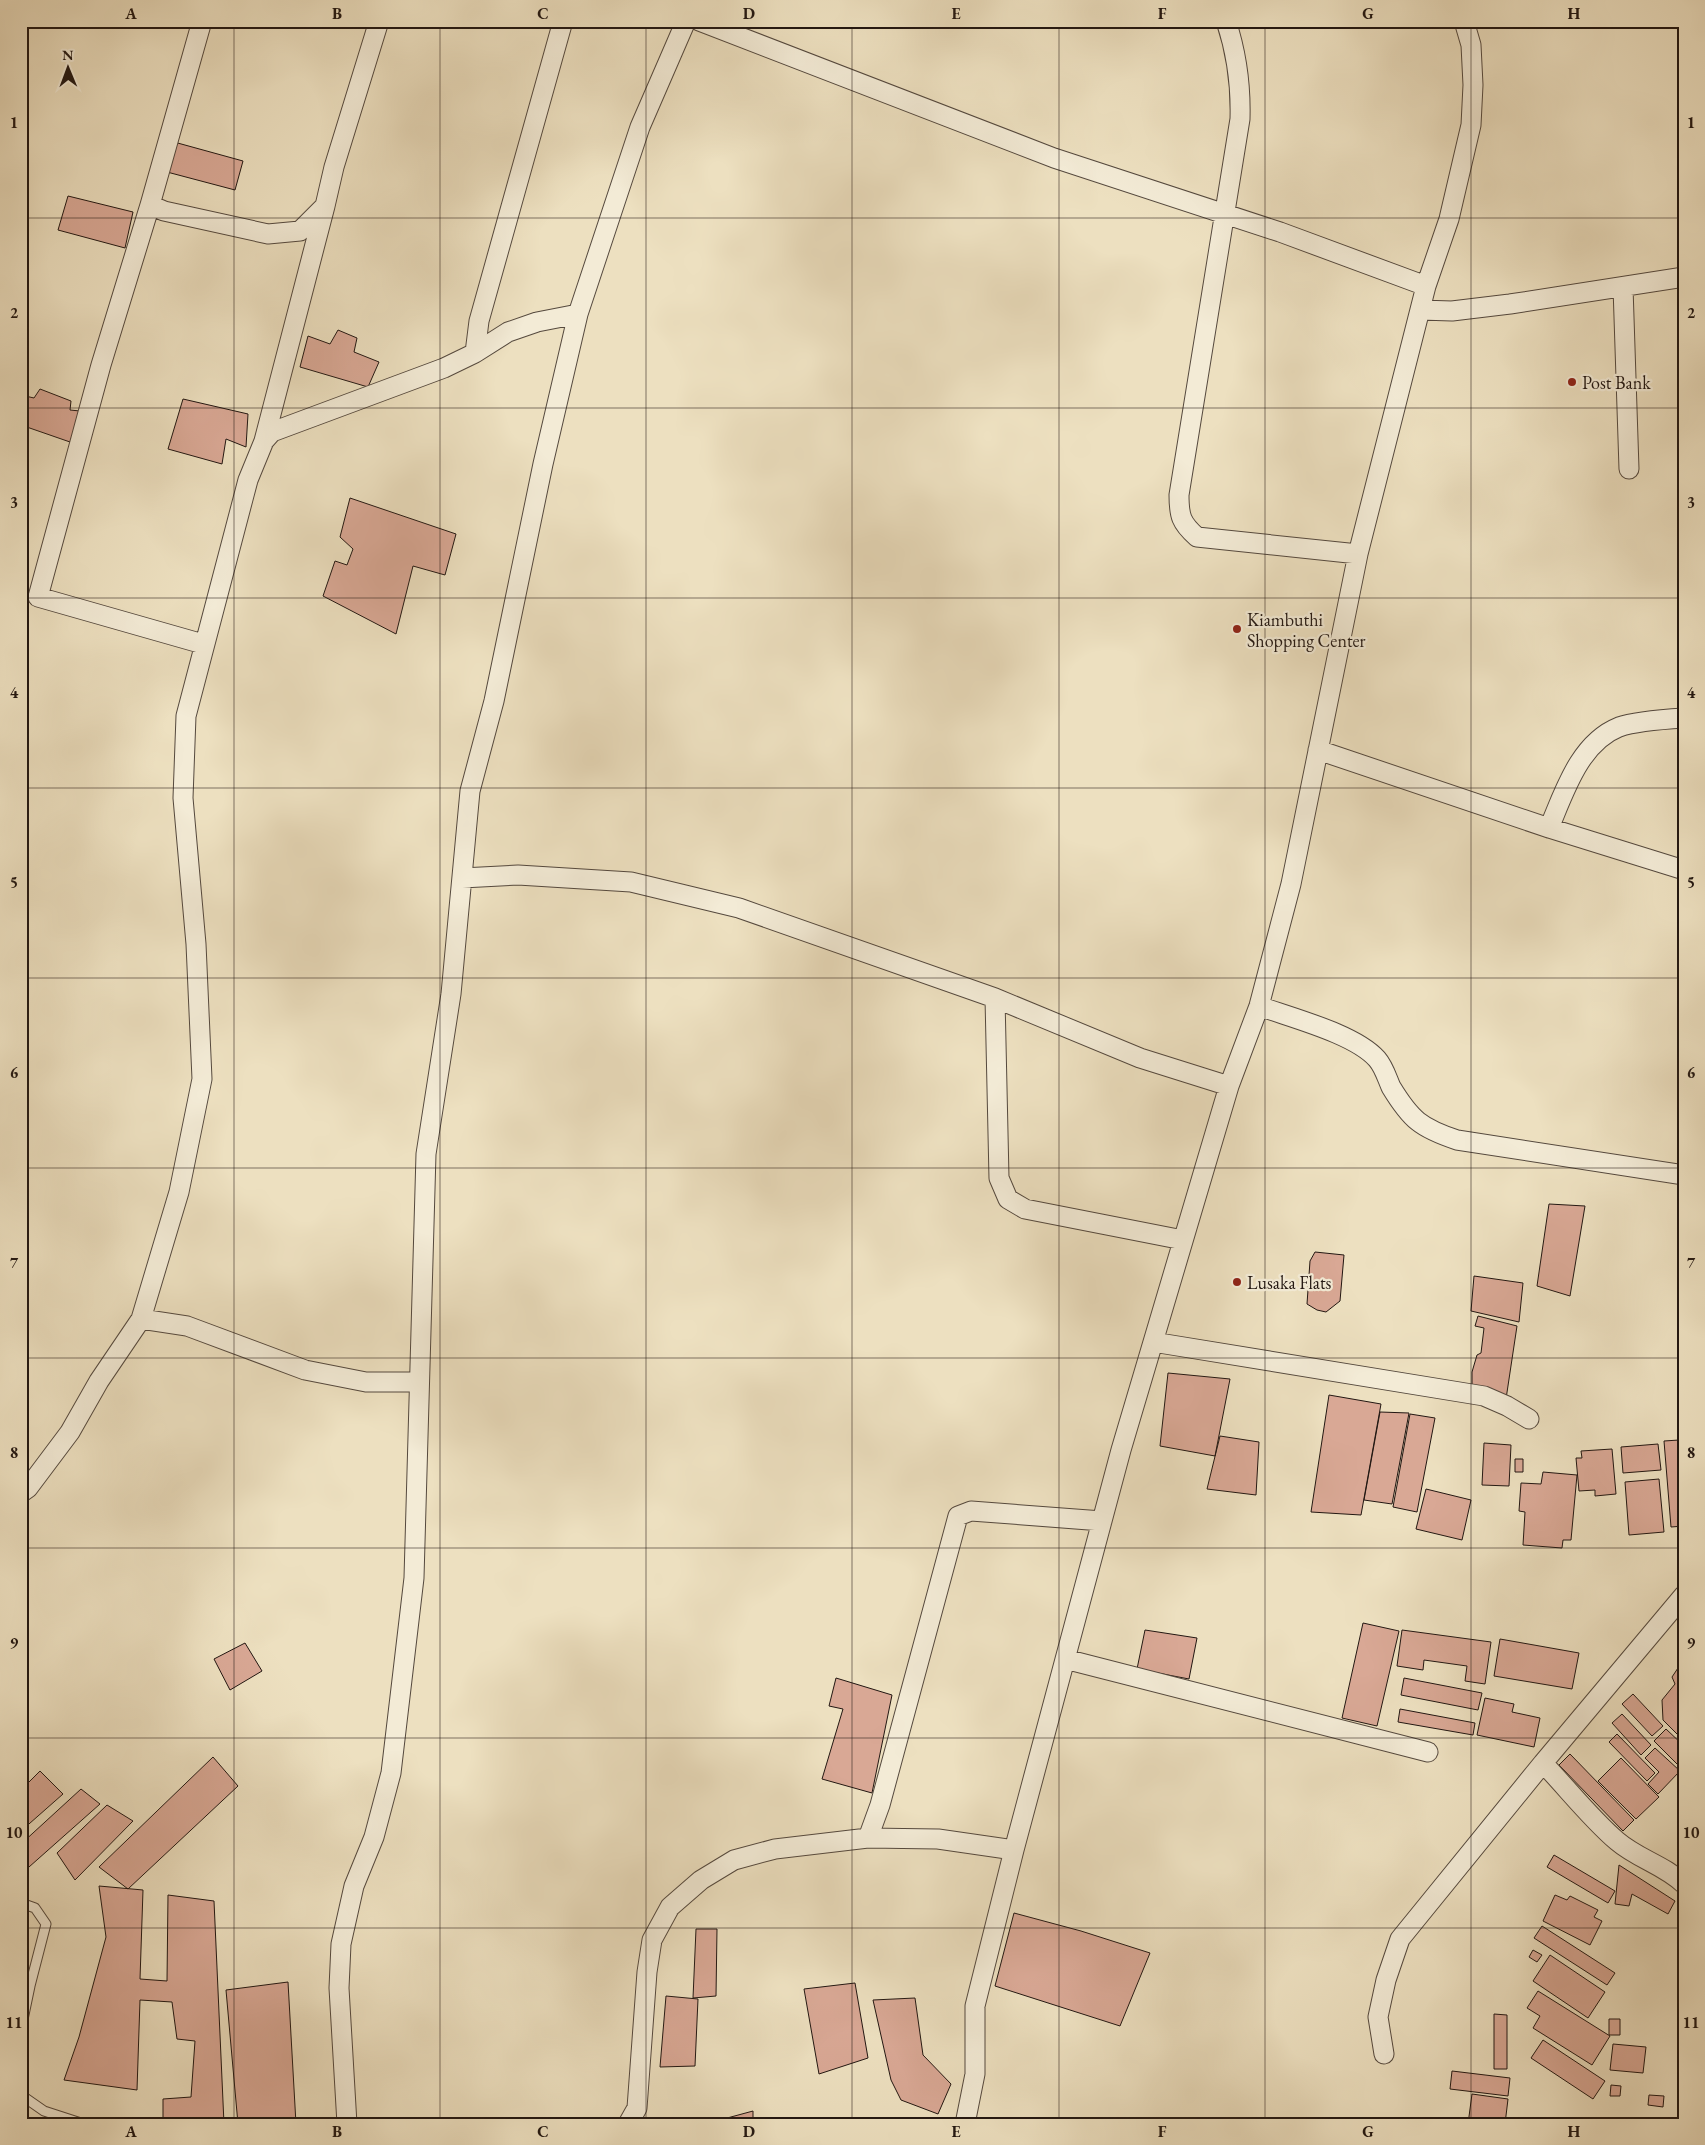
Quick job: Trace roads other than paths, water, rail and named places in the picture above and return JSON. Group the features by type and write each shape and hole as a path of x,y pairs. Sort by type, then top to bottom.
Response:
{"street":[{"path":"202,21 150,205 29,594 203,644"},
{"path":"21,1494 28,1488 70,1432 99,1381 141,1319 179,1192 202,1079 196,944 183,798 186,716 203,644 248,480 264,441 334,167 378,21"},
{"path":"475,353 479,321 563,21"},
{"path":"347,2124 339,1988 341,1944 354,1886 374,1837 391,1773 414,1578 418,1382 426,1154 451,994 470,791 494,701 543,464 578,314 640,127 686,21"},
{"path":"699,21 1054,158 1224,214 1426,286"},
{"path":"1226,21 1238,66 1241,92 1240,119 1179,495 1179,510 1184,526 1197,537 1358,554"},
{"path":"965,2124 975,2074 976,2006 1014,1850 1102,1521 1153,1342 1230,1086 1259,1006 1292,884 1318,750 1344,632 1358,554 1426,286 1449,220 1471,125 1473,85 1471,45 1464,21"},
{"path":"150,205 164,211 268,234 300,231 325,206"},
{"path":"1420,310 1452,311 1684,277"},
{"path":"1623,287 1629,469"},
{"path":"264,441 272,432 349,402 405,384 475,353 508,332 537,322 578,314"},
{"path":"1549,828 1574,771 1597,741 1620,727 1684,718"},
{"path":"1318,750 1549,828 1684,870"},
{"path":"462,878 518,875 631,882 740,908 995,998 1140,1058 1230,1086"},
{"path":"995,998 999,1178 1008,1198 1025,1209 1183,1240"},
{"path":"1259,1006 1358,1043 1378,1060 1391,1087 1413,1119 1430,1131 1457,1140 1684,1175"},
{"path":"141,1319 187,1326 305,1370 366,1382 418,1382"},
{"path":"1153,1342 1484,1396 1507,1406 1529,1420"},
{"path":"868,1838 880,1805 958,1516 971,1511 1102,1521"},
{"path":"1384,2054 1378,2016 1386,1980 1400,1940 1543,1763 1684,1595"},
{"path":"1065,1659 1428,1752"},
{"path":"1543,1763 1616,1841 1642,1859 1671,1872 1684,1884"},
{"path":"628,2124 637,2108 647,1972 652,1940 670,1906 701,1880 734,1860 775,1849 868,1838 938,1840 1014,1850"}],"lane":[{"path":"21,1903 35,1908 46,1924 21,2029"},
{"path":"21,2095 44,2111 84,2124"}],"place":[{"name":"Post Bank","path":"1572,382"},
{"name":"Kiambuthi Shopping Center","path":"1237,629"},
{"name":"Lusaka Flats","path":"1237,1282"}]}
